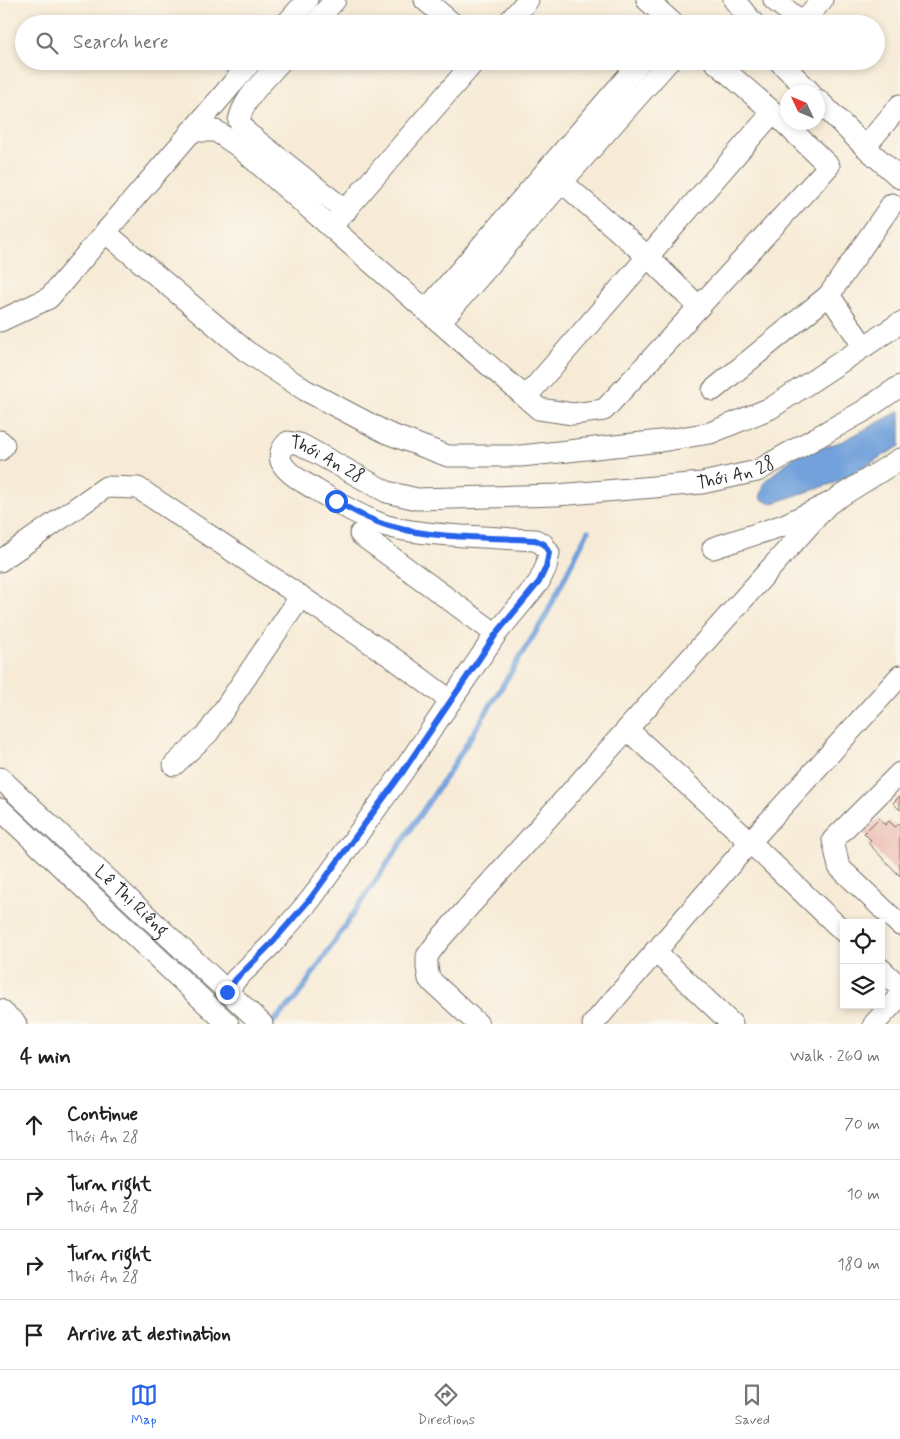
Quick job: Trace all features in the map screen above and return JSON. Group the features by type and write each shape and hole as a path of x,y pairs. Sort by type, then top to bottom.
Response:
{"street":[{"path":"294,15 307,0"},
{"path":"322,15 335,0"},
{"path":"425,0 442,15"},
{"path":"515,15 528,0"},
{"path":"647,0 664,15"},
{"path":"734,0 746,15"},
{"path":"774,0 792,15"},
{"path":"809,15 822,0"},
{"path":"0,321 49,298 244,70"},
{"path":"273,70 249,98 240,113 239,122 246,132 346,210"},
{"path":"331,227 467,70"},
{"path":"433,316 634,70"},
{"path":"433,316 562,182 661,70"},
{"path":"191,132 216,131 238,146 540,409 573,414 604,410 829,166 773,112 724,70"},
{"path":"787,70 803,85"},
{"path":"865,147 900,105"},
{"path":"825,107 865,147 900,178"},
{"path":"526,397 773,112"},
{"path":"562,182 648,257 699,308"},
{"path":"713,390 829,295 892,204"},
{"path":"106,232 246,351 305,390 387,433 448,456 521,456 661,442 710,433 771,408 900,323"},
{"path":"829,295 864,347"},
{"name":"Thới An 28","path":"227,992 236,979 271,944 310,899 451,702 496,634 539,582 546,567 549,553 544,544 535,540 430,534 388,526 353,511 295,477 285,468 280,458 281,448 288,442 300,444 387,492 417,499 557,495 702,483 757,471 862,412 900,386"},
{"path":"0,441 4,445 0,450"},
{"path":"713,548 784,525 828,504 900,459"},
{"path":"0,561 106,487 138,488 396,660 451,702"},
{"path":"478,1024 429,979 427,956 439,940 828,504"},
{"path":"360,534 496,634"},
{"path":"174,765 208,733 301,596"},
{"path":"593,1024 750,842 900,676"},
{"path":"628,730 840,928"},
{"path":"900,773 833,840 839,867 900,925"},
{"name":"Lê Thị Riêng","path":"0,778 262,1024"},
{"name":"Lê Thị Riêng","path":"0,810 228,1024"},
{"path":"655,951 732,1024"},
{"path":"885,973 900,987"},
{"path":"874,1024 900,996"},
{"path":"0,1010 16,1024"}],"water":[{"path":"900,411 900,446 837,482 770,504 760,498 765,481 794,457 843,441"}],"building":[{"path":"900,796 900,810 893,803"},
{"path":"879,818 885,825 889,821 895,827 900,823 900,876 868,843 871,840 864,833"}],"waterway":[{"path":"271,1024 297,997 451,769 545,617 588,531"}],"route":[{"path":"227,992 236,979 271,944 310,899 402,773 496,634 539,582 546,567 549,553 544,544 535,540 430,534 388,526 353,511 336,501"}]}
